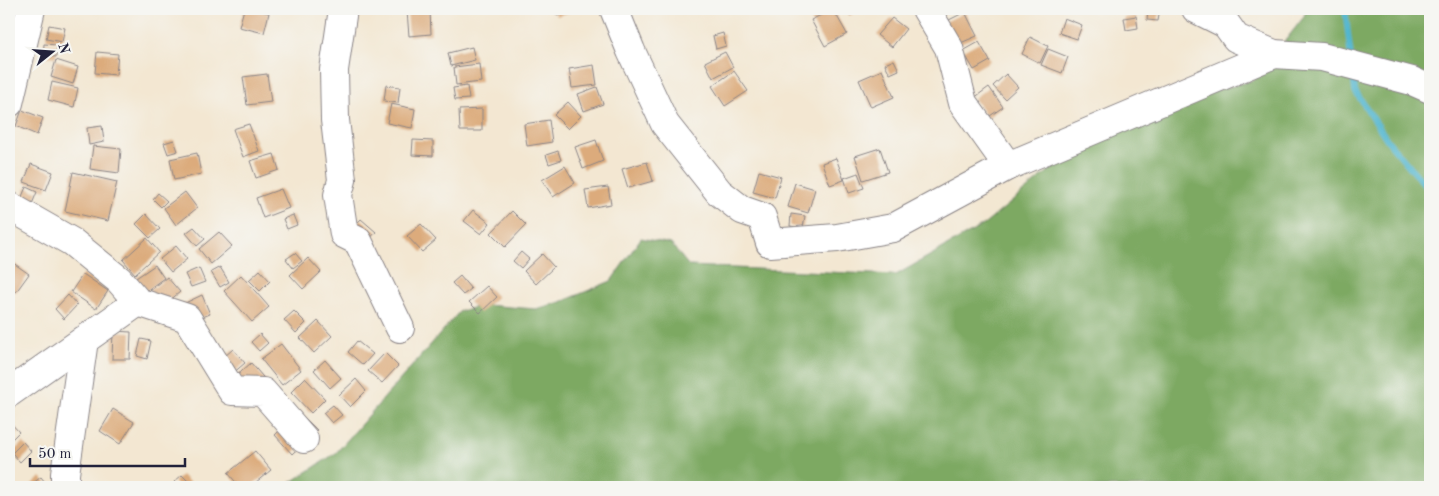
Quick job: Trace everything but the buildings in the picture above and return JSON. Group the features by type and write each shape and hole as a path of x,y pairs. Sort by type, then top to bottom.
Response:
{"street":[{"path":"9,103 31,9"},
{"path":"343,9 334,70 335,120 342,180 338,195 344,234 358,241 400,328"},
{"path":"614,9 665,124 718,192 742,210 762,217 770,243 837,238 893,228 1008,166 1274,54"},
{"path":"926,9 949,48 963,103 1008,166"},
{"path":"1196,9 1226,24 1236,38 1274,54 1331,59 1412,81 1430,89"},
{"path":"9,206 72,242 119,280 138,302 187,318 232,391 262,392 304,439"},
{"path":"9,393 138,302"},
{"path":"65,487 65,474 84,340"}],"green space":[{"path":"1307,9 1430,9 1430,487 284,487 336,453 460,311 485,305 536,309 561,302 611,281 641,238 671,244 689,266 896,275 985,224 1086,140 1156,107 1254,80 1303,18"}],"waterway":[{"path":"1345,9 1351,58"},
{"path":"1353,73 1355,91 1388,141 1430,191"}]}
